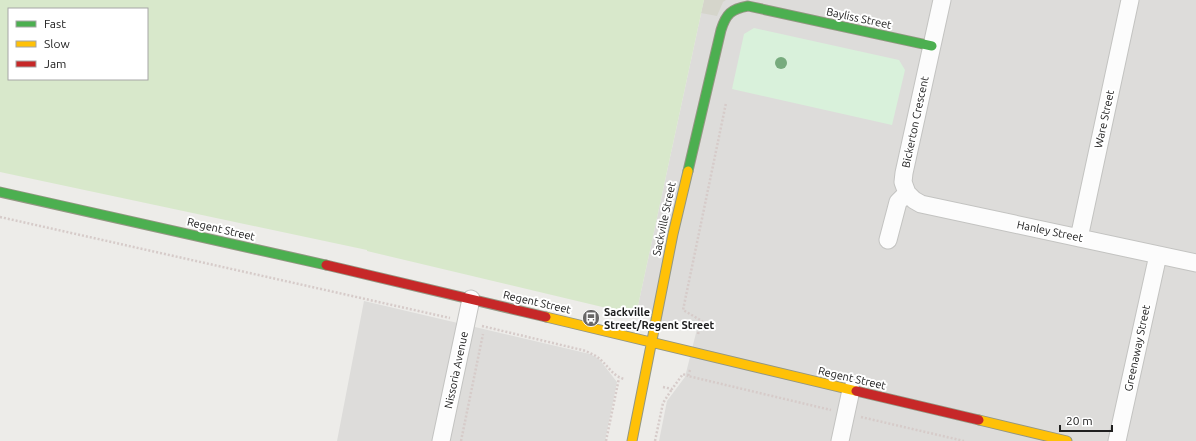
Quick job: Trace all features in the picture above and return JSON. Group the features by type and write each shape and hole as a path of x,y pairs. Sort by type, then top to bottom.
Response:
{"street":[{"name":"Bickerton Crescent","path":"907,193 903,182 904,173 942,0"},
{"name":"Ware Street","path":"1079,238 1130,0"},
{"name":"Bayliss Street","path":"734,8 748,6 932,46"},
{"name":"Sackville Street","path":"632,441 682,192 721,30 724,20 734,8"},
{"name":"Regent Street","path":"0,192 471,299 851,390 1036,437 1067,441"},
{"name":"Hanley Street","path":"907,193 921,204 1196,263"},
{"path":"888,240 898,202 907,193"},
{"name":"Greenaway Street","path":"1117,441 1158,255"},
{"name":"Nissoria Avenue","path":"442,441 471,299"},
{"path":"840,441 851,390"}],"path":[{"path":"702,321 683,310 726,103"},
{"path":"0,217 466,322 582,350 594,355 606,364 619,378 672,389"},
{"path":"461,441 484,327"},
{"path":"655,441 663,403 683,374 688,376"},
{"path":"606,441 619,378"},
{"path":"868,418 964,441"}],"shaded area":[{"path":"704,0 1196,0 1196,441 659,441 667,401 685,377 697,329 636,315"},
{"path":"704,0 726,0 723,2 717,16 701,13"},
{"path":"364,301 590,354 599,359 617,382 605,441 337,441"}],"green space":[{"path":"0,0 704,0 636,315 367,250 0,172"},
{"path":"754,28 899,60 905,70 892,125 732,89 744,34"}],"traffic: fast":[{"path":"688,171 721,30 727,16 733,11 748,6 932,46"},
{"path":"0,192 326,265"}],"traffic: slow":[{"path":"632,441 673,234 688,171"},
{"path":"546,317 856,391"},
{"path":"979,420 1067,441"}],"traffic: jam":[{"path":"326,265 546,317"},
{"path":"856,391 979,420"}],"place":[{"name":"Sackville Street/Regent Street","path":"591,318"}]}
